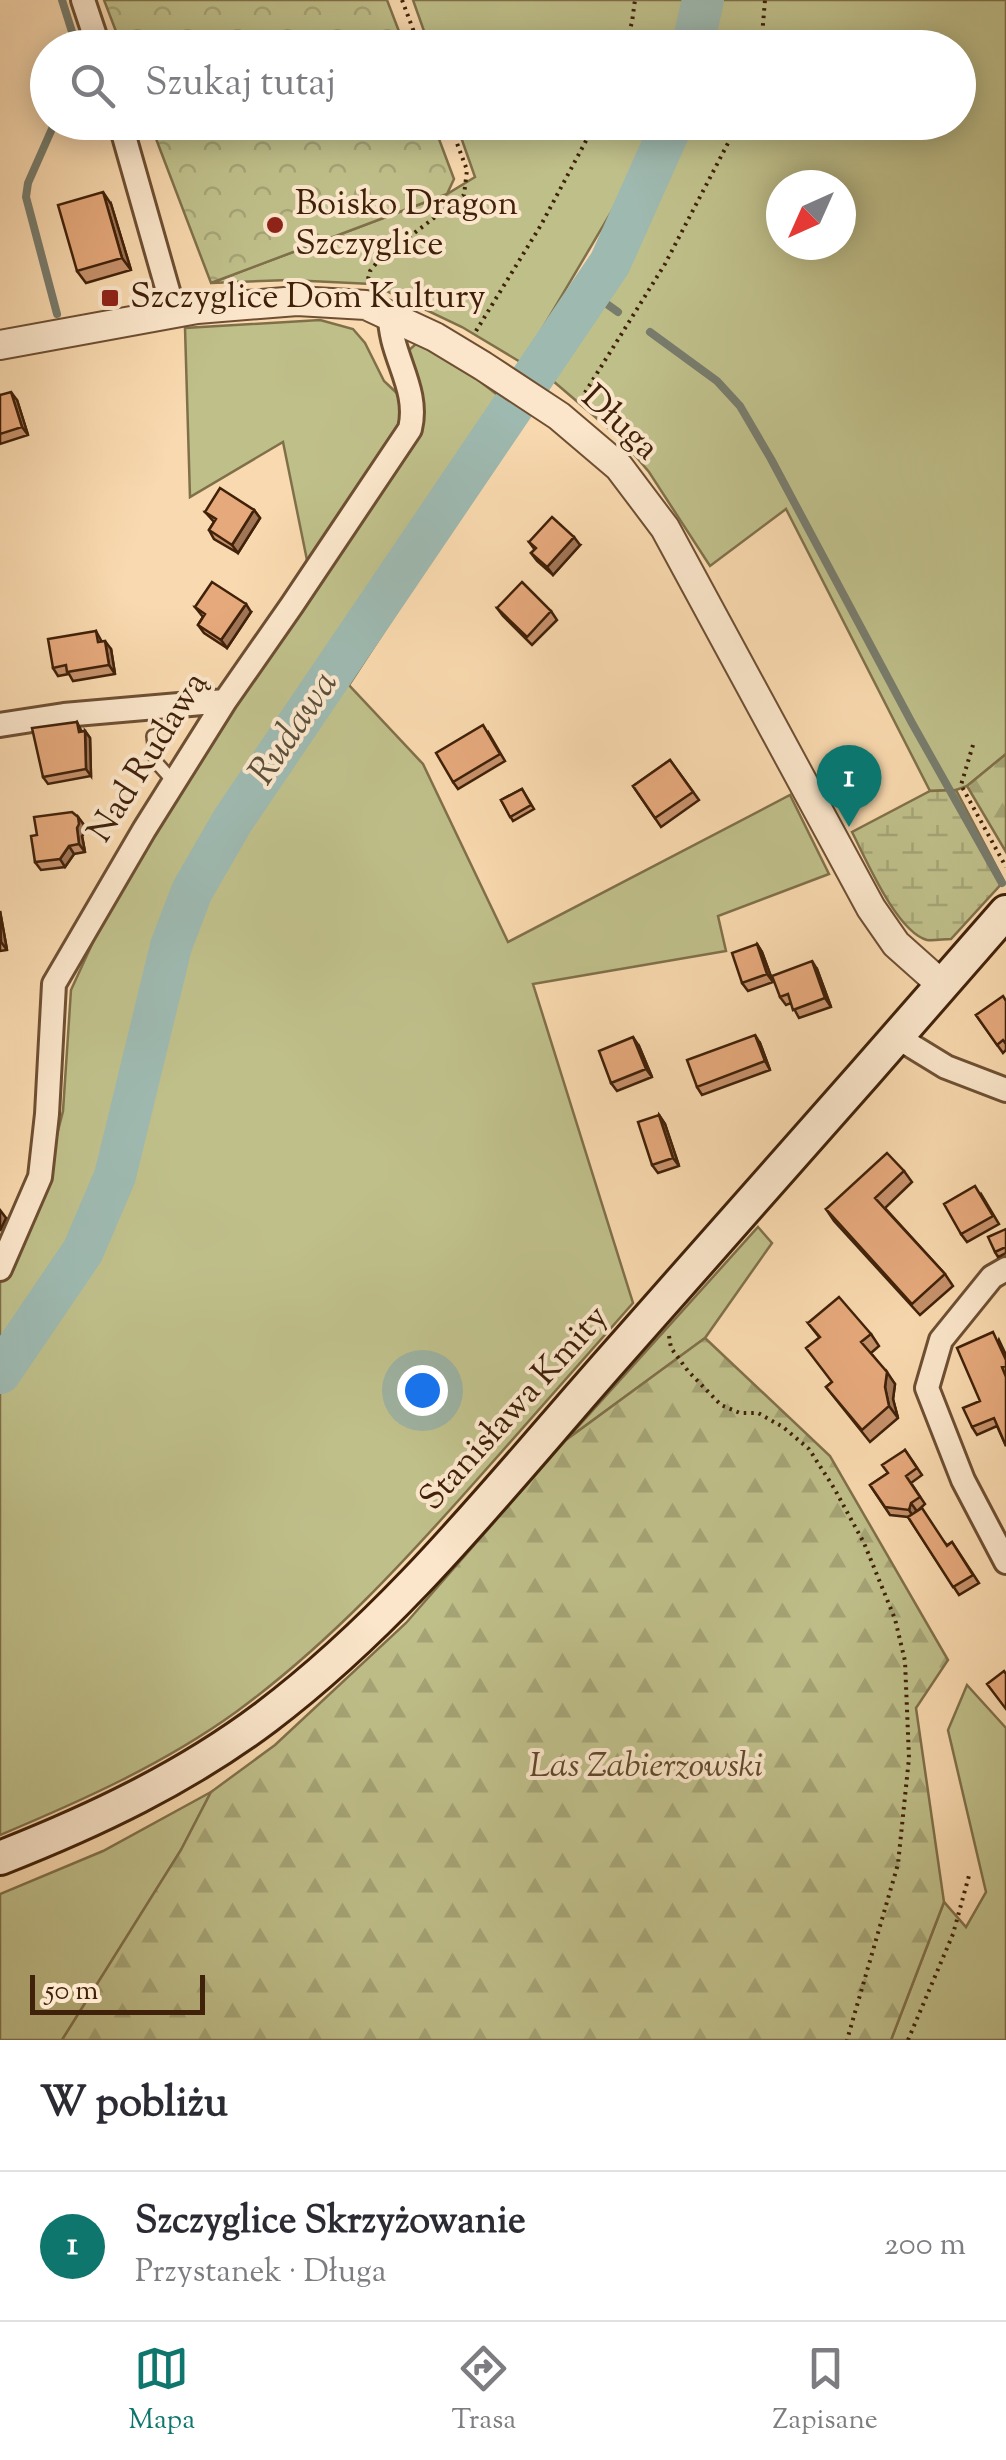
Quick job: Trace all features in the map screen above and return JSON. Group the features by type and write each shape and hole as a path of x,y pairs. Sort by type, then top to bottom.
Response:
{"main road":[{"name":"Stanisława Kmity","path":"0,1858 95,1818 189,1768 262,1720 354,1643 465,1526 1006,912"}],"street":[{"path":"83,0 93,30"},
{"path":"125,140 174,312"},
{"name":"Długa","path":"0,345 174,312 296,301 378,309 435,336 567,412 619,467 665,528 871,908 896,944 942,985"},
{"name":"Nad Rudawą","path":"0,1269 40,1177 54,984 225,700 410,429 411,396 390,330 378,309"},
{"path":"0,725 225,700"},
{"path":"897,1037 946,1068 1006,1090"},
{"path":"1006,1269 992,1278 941,1340 927,1388 962,1480 1006,1562"}],"lane":[{"path":"153,736 156,762 174,782"}],"path":[{"path":"402,0 413,30"},
{"path":"630,30 635,0"},
{"path":"762,30 765,0"},
{"path":"378,309 370,271 464,194 467,170 455,140"},
{"path":"471,340 586,140"},
{"path":"567,412 664,264 729,140"},
{"path":"973,745 961,785 1006,867"},
{"path":"669,1334 671,1348 721,1405 758,1413 783,1427 808,1449 864,1543 902,1647 909,1758 898,1864 847,2040"},
{"path":"908,2040 953,1934 970,1872"}],"green space":[{"path":"104,0 387,0 398,30 115,30"},
{"path":"413,0 694,0 688,30 424,30"},
{"path":"715,0 1006,0 1006,754 967,786 930,791 786,509 710,566 649,472 621,439 546,375 627,241 678,140 976,140 976,30 710,30"},
{"name":"Boisko Dragon Szczyglice","path":"156,140 439,140 454,179 447,194 211,283"},
{"path":"462,140 651,140 522,363 462,327 372,284 289,280 211,283 447,194 475,177"},
{"path":"320,320 353,329 365,343 384,381 402,398 405,412 396,435 308,565 283,442 190,497 185,328"},
{"path":"417,343 431,344 525,416 349,685 423,764 508,942 790,795 829,874 718,916 726,951 533,984 633,1303 425,1538 365,1600 270,1686 209,1731 151,1765 0,1835 0,1279 44,1186 63,1111 71,990 104,918 170,800 413,439 408,351"},
{"path":"1006,754 1006,852 967,786"},
{"path":"956,790 1004,881 951,939 927,940 915,934 893,909 852,832 930,791"},
{"path":"758,1227 772,1243 705,1338 566,1440"},
{"name":"Las Zabierzowski","path":"705,1338 830,1456 948,1660 916,1708 944,1902 891,2040 62,2040 181,1850 211,1792 275,1745 406,1623 566,1440"},
{"path":"967,1685 1006,1728 1006,2040 891,2040 944,1902 966,1927 986,1892 948,1730"},
{"path":"211,1792 181,1850 62,2040 0,2040 0,1894 103,1851"}],"building":[{"path":"103,192 122,258 77,271 58,205"},
{"path":"11,392 22,427 0,434 0,395"},
{"path":"220,488 254,510 232,545 209,530 216,519 205,512"},
{"path":"552,517 574,537 547,567 531,553 536,548 529,542"},
{"path":"212,582 246,604 221,640 198,625 205,614 195,607"},
{"path":"522,582 551,611 527,637 497,608"},
{"path":"96,631 98,642 105,641 109,665 67,672 66,665 53,668 48,639"},
{"path":"77,722 79,732 85,731 86,769 43,777 32,728"},
{"path":"483,725 500,754 453,782 436,753"},
{"path":"670,760 693,792 655,818 633,786"},
{"path":"522,789 531,805 510,817 501,800"},
{"path":"72,812 78,817 79,844 69,846 60,859 35,862 31,836 37,835 34,817"},
{"path":"757,944 767,974 742,983 732,953"},
{"path":"812,961 825,998 793,1010 788,994 780,997 772,976"},
{"path":"1003,996 1006,1044 1003,1040 997,1045 976,1015"},
{"path":"755,1035 765,1061 697,1087 687,1060"},
{"path":"633,1037 646,1069 611,1083 599,1051"},
{"path":"659,1115 673,1158 652,1165 638,1122"},
{"path":"887,1153 904,1171 875,1198 945,1274 912,1304 826,1209"},
{"path":"975,1186 993,1216 961,1234 944,1204"},
{"path":"1006,1229 1006,1247 995,1252 988,1237"},
{"path":"839,1297 871,1334 861,1342 887,1372 889,1406 862,1430 826,1387 832,1382 806,1348 820,1337 808,1323"},
{"path":"993,1332 1006,1360 1002,1367 1006,1377 1006,1446 994,1418 972,1427 963,1408 980,1401 957,1348"},
{"path":"905,1450 917,1468 906,1476 920,1497 909,1510 885,1507 870,1485 888,1473 882,1465"},
{"path":"922,1508 947,1546 952,1542 973,1575 953,1587 908,1517"},
{"path":"1004,1671 1006,1674 1006,1709 987,1684"}],"waterway":[{"path":"62,0 71,30"},
{"name":"Rudawa","path":"696,30 703,0"},
{"path":"47,140 26,197 57,314"},
{"name":"Rudawa","path":"0,1373 83,1251 115,1176 171,946 192,891 233,820 610,263 665,140"},
{"path":"590,292 618,312"},
{"path":"650,332 717,381 740,406 1002,883"}],"place":[{"name":"Boisko Dragon Szczyglice","path":"275,225"},
{"name":"Szczyglice Dom Kultury","path":"110,298"},
{"name":"Szczyglice Skrzyżowanie","path":"849,827"}]}
